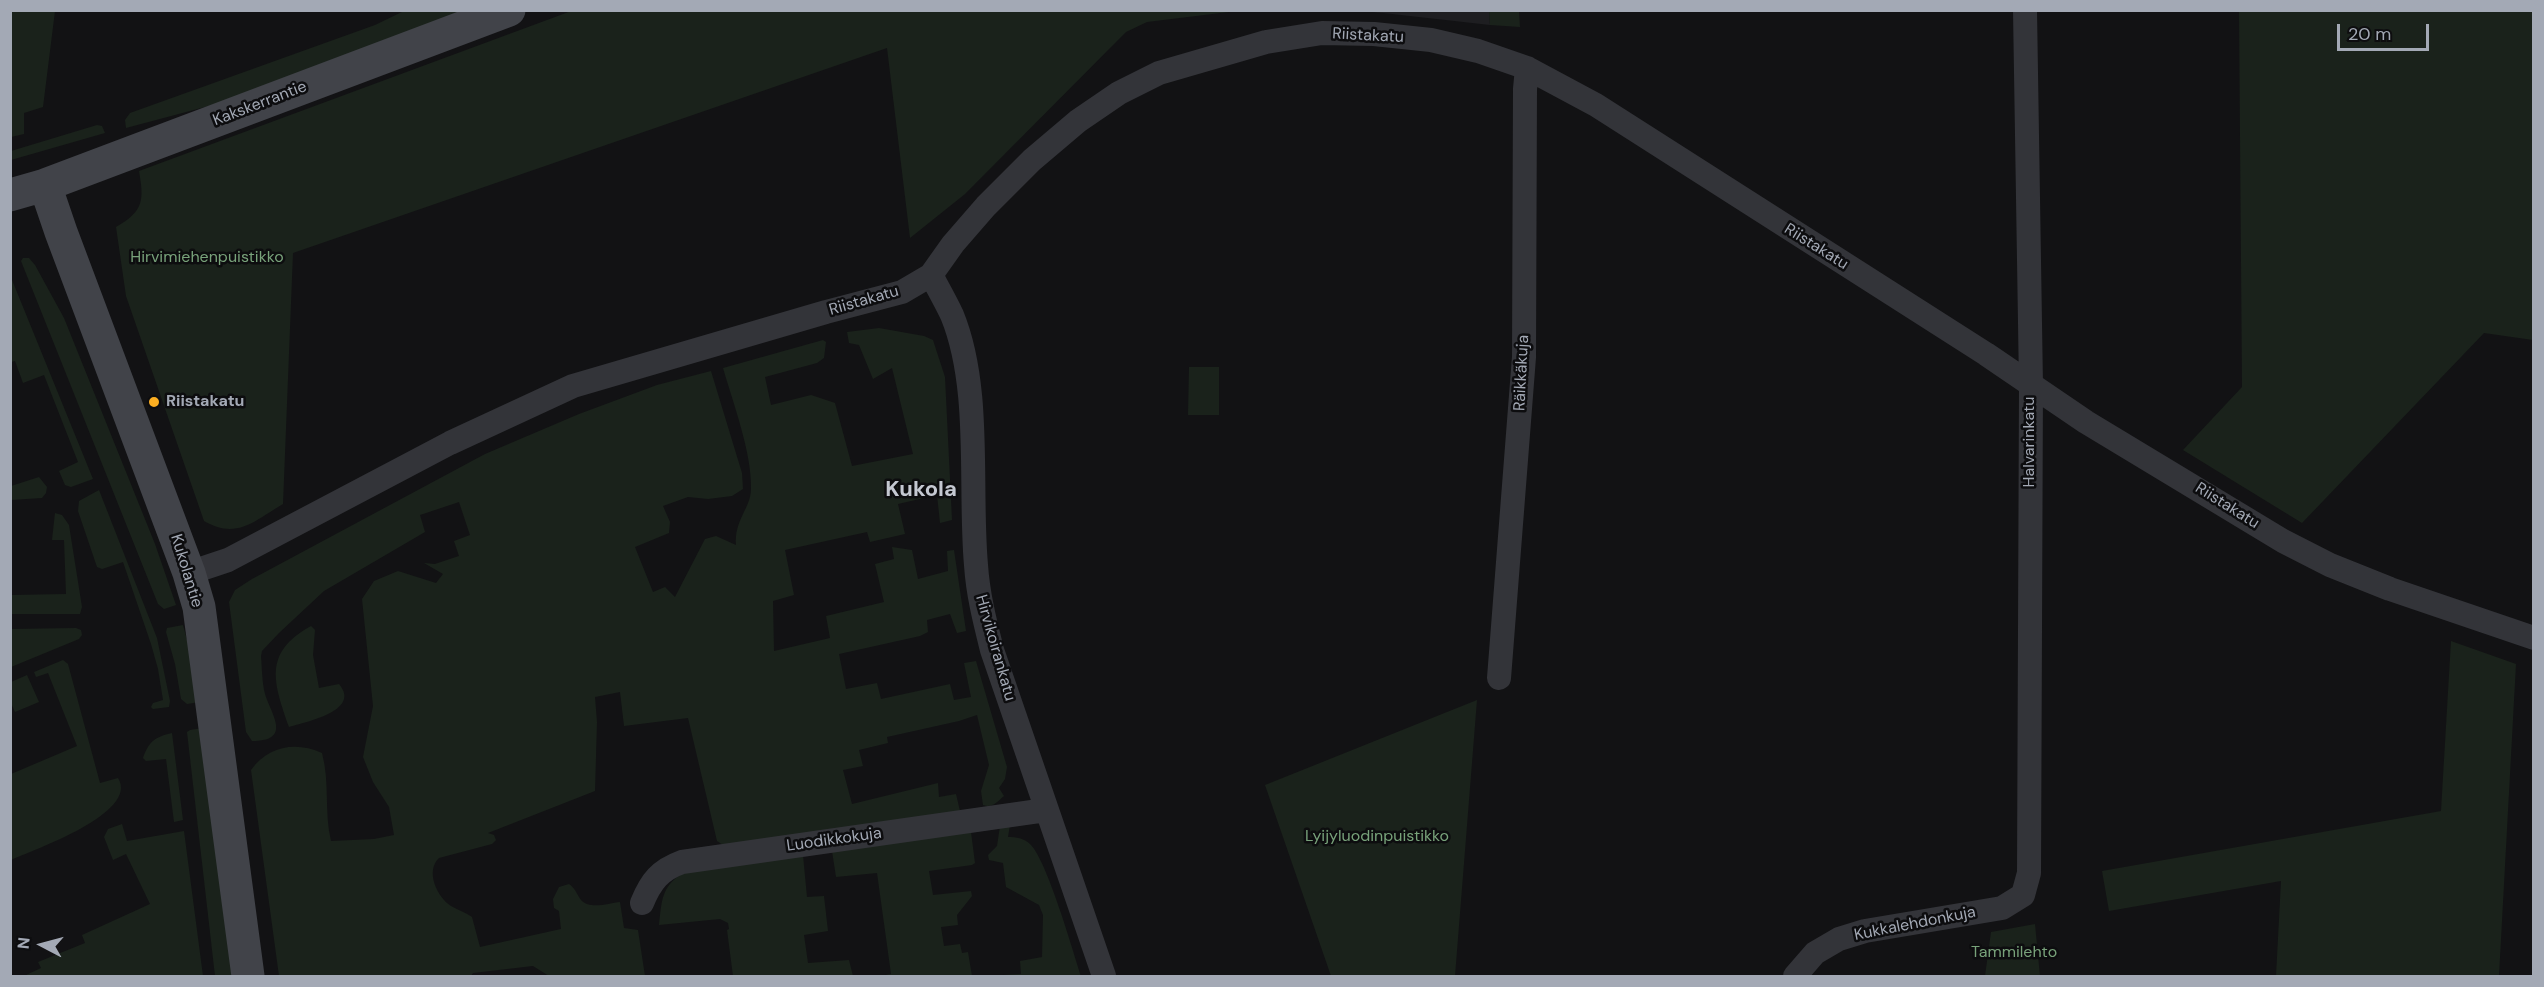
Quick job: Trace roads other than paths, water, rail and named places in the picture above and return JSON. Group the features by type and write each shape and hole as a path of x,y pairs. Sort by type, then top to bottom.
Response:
{"street":[{"name":"Kakskerrantie","path":"10,195 45,185 510,10"},
{"name":"Halvarinkatu","path":"2025,10 2031,385 2029,873"},
{"name":"Riistakatu","path":"189,573 228,560 450,443 573,386 902,292 931,275 953,244 986,206 1032,160 1078,121 1110,99 1159,73 1266,42 1322,33 1374,34 1431,40 1478,51 1527,68 1596,105 2086,422 2302,550 2390,589 2534,638"},
{"name":"Räikkäkuja","path":"1499,678 1524,357 1527,68"},
{"name":"Kukolantie","path":"45,185 189,573 199,607 248,976"},
{"name":"Hirvikoirankatu","path":"931,275 953,317 969,387 974,544 980,605 1046,810 1104,976"},
{"name":"Luodikkokuja","path":"642,903 651,881 665,868 682,862 1046,810"},
{"name":"Kukkalehdonkuja","path":"1795,976 1815,953 1839,939 1865,931 2002,908 2023,895 2029,873"}],"place":[{"name":"Riistakatu","path":"154,402"}],"district":[{"name":"Kukola","path":"921,490"}],"park label":[{"name":"Hirvimiehenpuistikko","path":"207,258"},
{"name":"Lyijyluodinpuistikko","path":"1377,837"},
{"name":"Tammilehto","path":"2014,953"}]}
